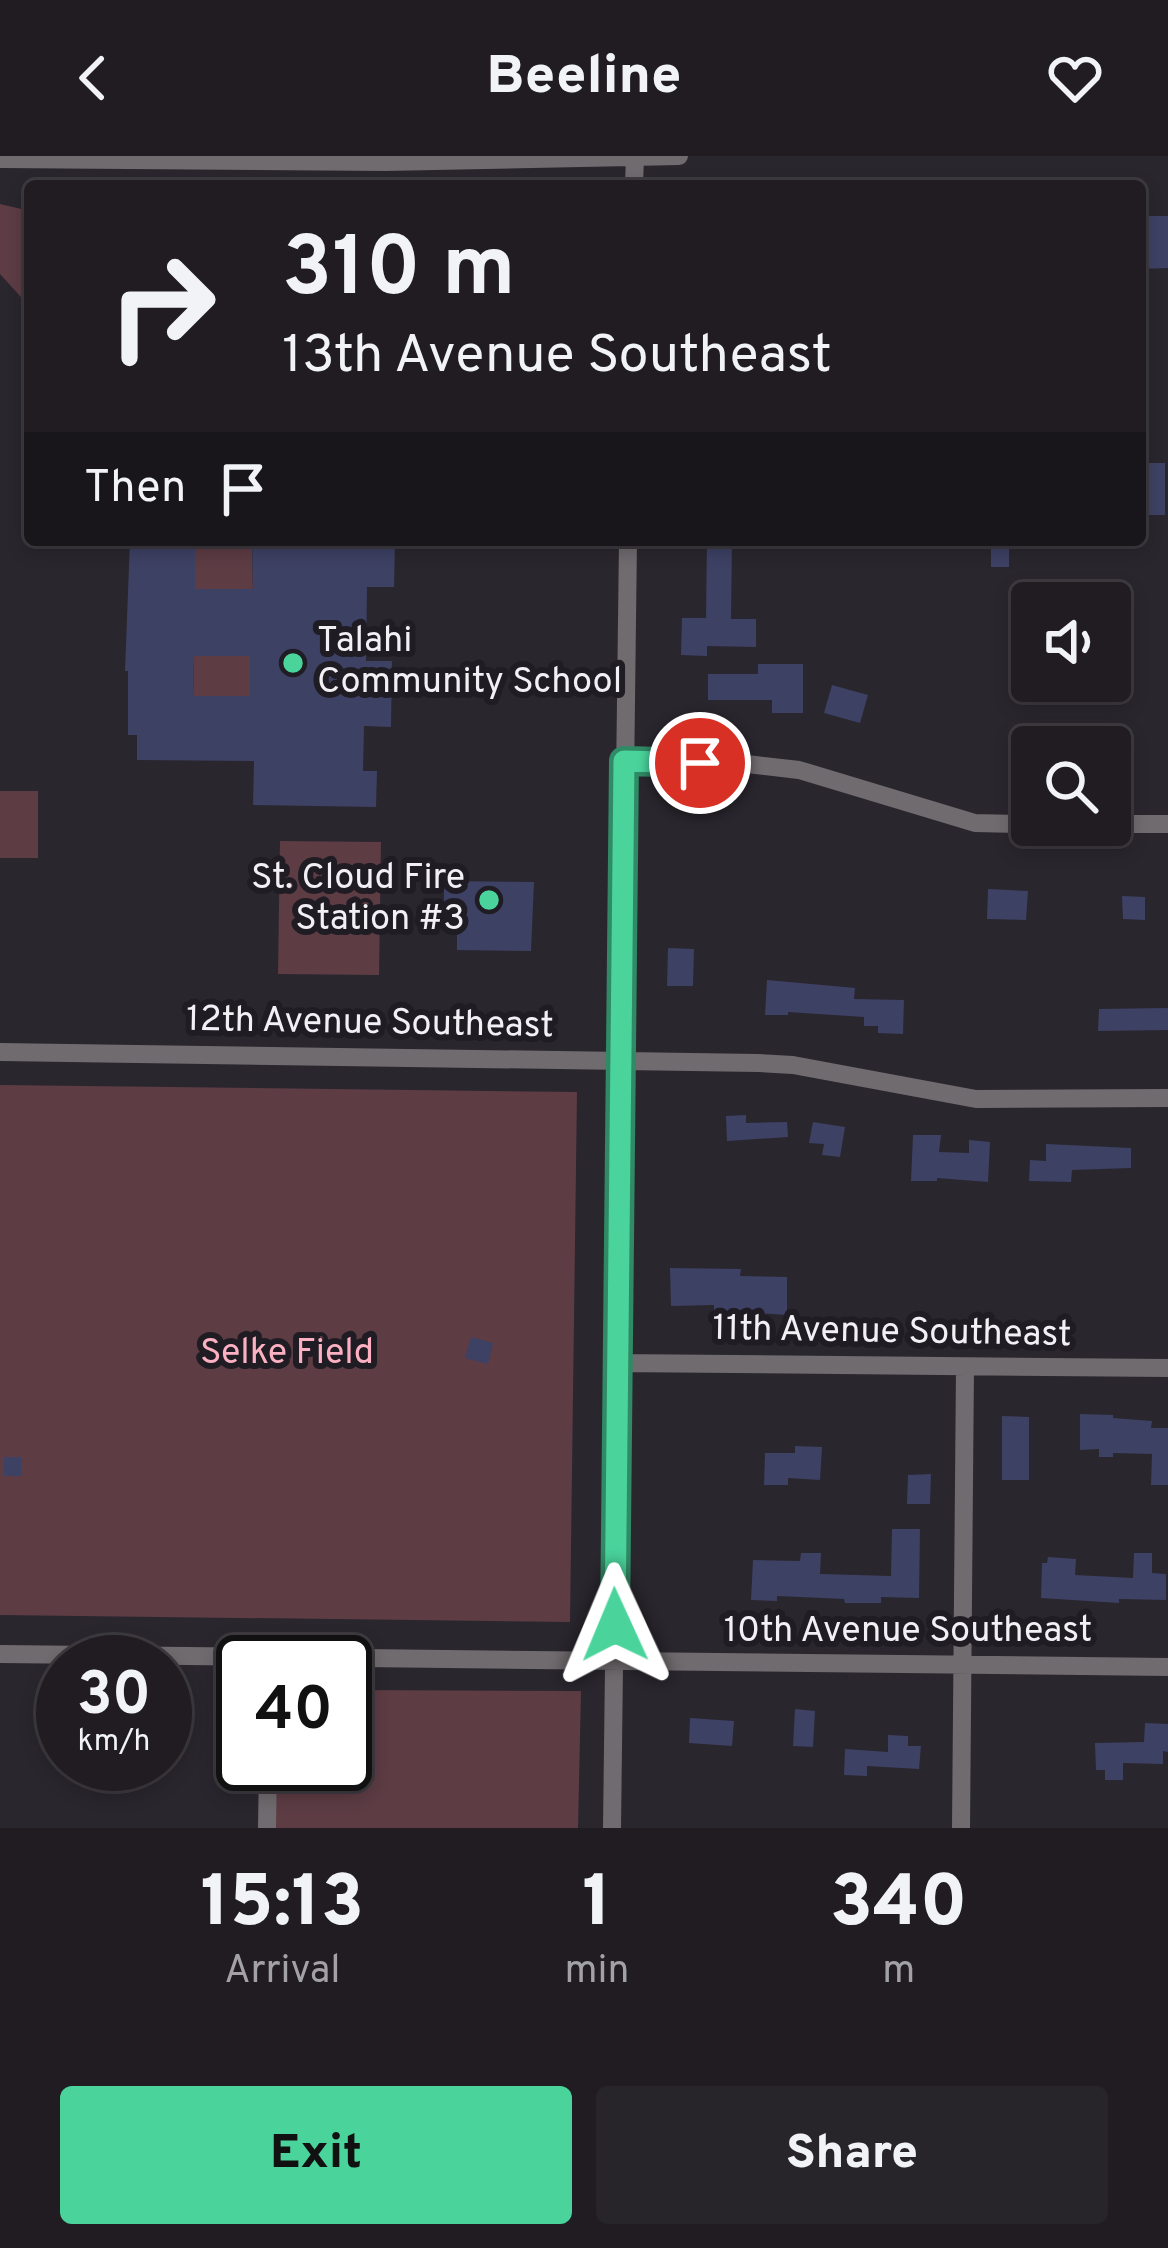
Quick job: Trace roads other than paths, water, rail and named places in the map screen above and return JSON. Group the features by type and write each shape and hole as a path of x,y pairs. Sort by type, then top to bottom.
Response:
{"street":[{"path":"0,159 680,156"},
{"path":"612,1828 628,546"},
{"path":"624,761 799,770 975,823 1011,824"},
{"path":"1131,824 1168,824"},
{"name":"12th Avenue Southeast","path":"0,1052 794,1065 976,1100 1168,1098"},
{"name":"11th Avenue Southeast","path":"615,1363 1168,1368"},
{"path":"961,1828 964,1367"},
{"name":"10th Avenue Southeast","path":"0,1654 216,1658"},
{"name":"10th Avenue Southeast","path":"372,1660 1168,1667"},
{"path":"267,1828 268,1791"}],"place":[{"name":"Talahi Community School","path":"293,663"},
{"name":"St. Cloud Fire Station #3","path":"489,900"}],"park label":[{"name":"Selke Field","path":"287,1354"}]}
